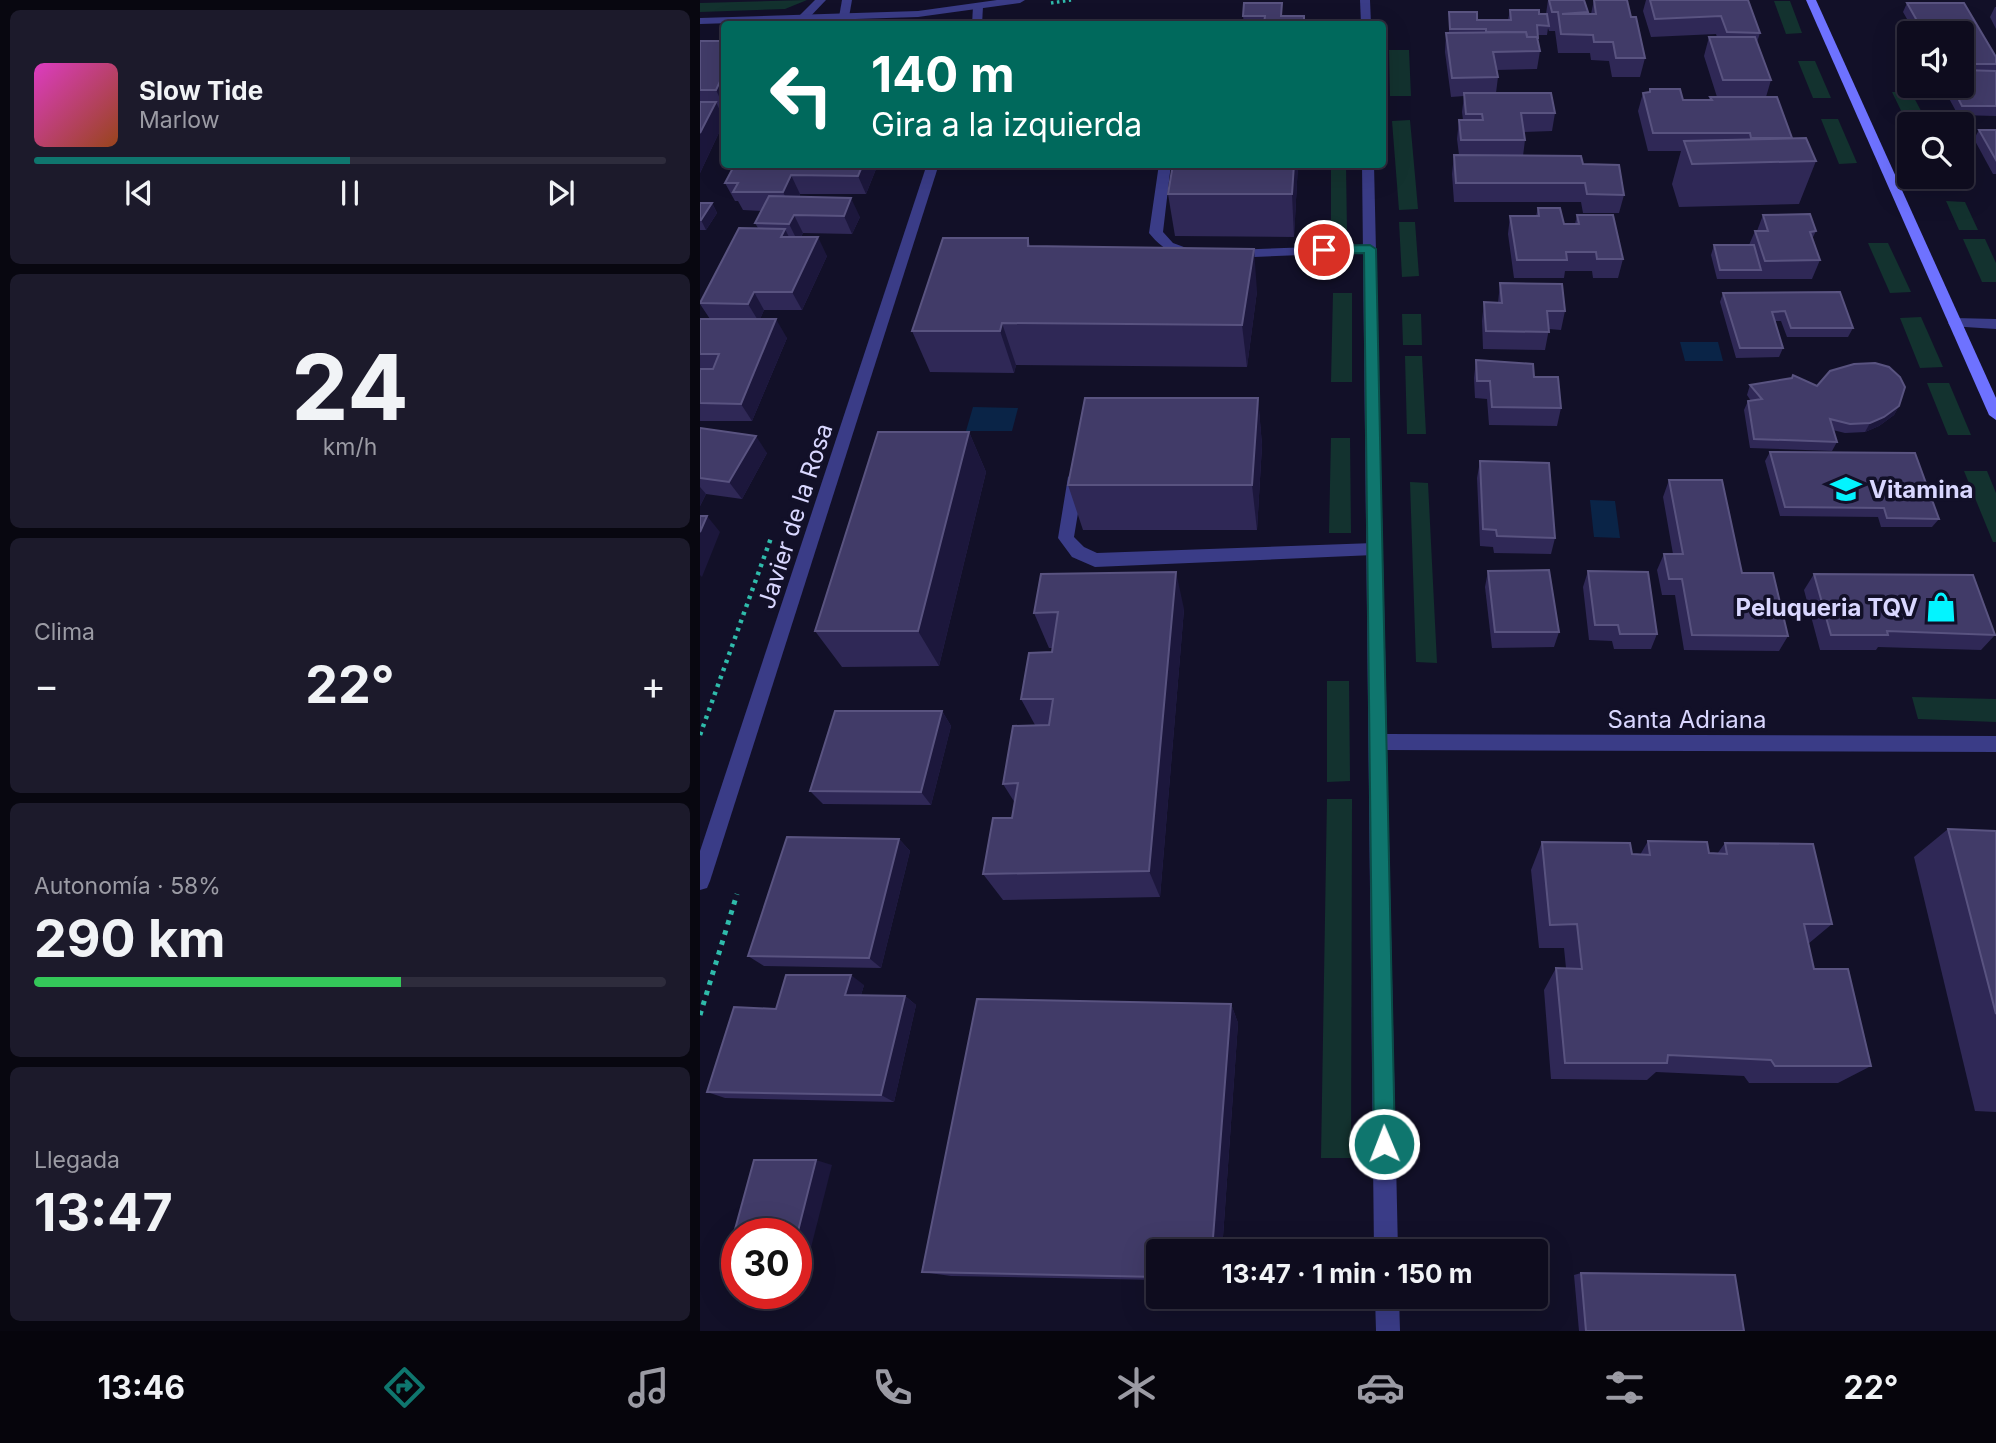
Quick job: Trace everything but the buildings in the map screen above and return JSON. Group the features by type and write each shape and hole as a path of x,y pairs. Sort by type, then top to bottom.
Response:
{"main road":[{"path":"1811,0 1996,415"}],"street":[{"path":"802,19 821,0"},
{"path":"844,18 847,0"},
{"path":"700,21 844,18 978,7 1020,0"},
{"path":"1365,0 1366,21"},
{"path":"977,21 978,7"},
{"name":"Javier de la Rosa","path":"700,881 932,168"},
{"path":"1164,168 1156,233 1168,246 1190,256 1370,249"},
{"path":"1368,168 1386,1239"},
{"path":"1955,323 1996,324"},
{"path":"1079,461 1066,538 1078,552 1095,560 1374,549"},
{"name":"Santa Adriana","path":"1378,742 1996,744"},
{"path":"1387,1309 1388,1331"}],"green space":[{"path":"807,0 785,9 700,12 700,3"},
{"path":"1774,1 1790,1 1802,33 1786,34"},
{"path":"1389,50 1409,50 1411,96 1390,96"},
{"path":"1798,61 1815,61 1831,98 1813,98"},
{"path":"1892,92 1897,92 1897,98 1914,98 1922,112 1902,112"},
{"path":"1821,119 1838,119 1857,163 1839,164"},
{"path":"1410,120 1418,209 1399,210 1392,121"},
{"path":"1331,168 1346,168 1347,234 1331,235"},
{"path":"1946,201 1965,202 1978,230 1959,230"},
{"path":"1399,222 1415,222 1419,276 1402,277"},
{"path":"1963,239 1985,239 1996,263 1996,282 1982,282"},
{"path":"1868,243 1888,243 1911,292 1890,293"},
{"path":"1333,293 1352,293 1352,382 1331,382"},
{"path":"1402,314 1421,314 1422,345 1403,345"},
{"path":"1921,317 1943,367 1920,368 1900,318"},
{"path":"1405,356 1422,356 1426,434 1407,434"},
{"path":"1927,383 1949,383 1971,435 1948,435"},
{"path":"1331,438 1350,438 1351,533 1329,533"},
{"path":"1964,471 1987,471 1996,493 1996,542 1993,542"},
{"path":"1410,482 1428,483 1437,663 1416,662"},
{"path":"1327,681 1349,681 1350,781 1327,782"},
{"path":"1912,697 1996,699 1996,722 1918,719"},
{"path":"1327,799 1352,799 1351,1158 1321,1158"}],"water":[{"path":"1680,342 1718,342 1723,361 1685,361"},
{"path":"973,407 1018,408 1012,431 966,431"},
{"path":"1590,500 1615,501 1620,538 1594,537"}],"place":[{"name":"Vitamina","path":"1846,489"},
{"name":"Peluqueria TQV","path":"1941,607"}],"route":[{"path":"1324,250 1370,249 1384,1144"}]}
